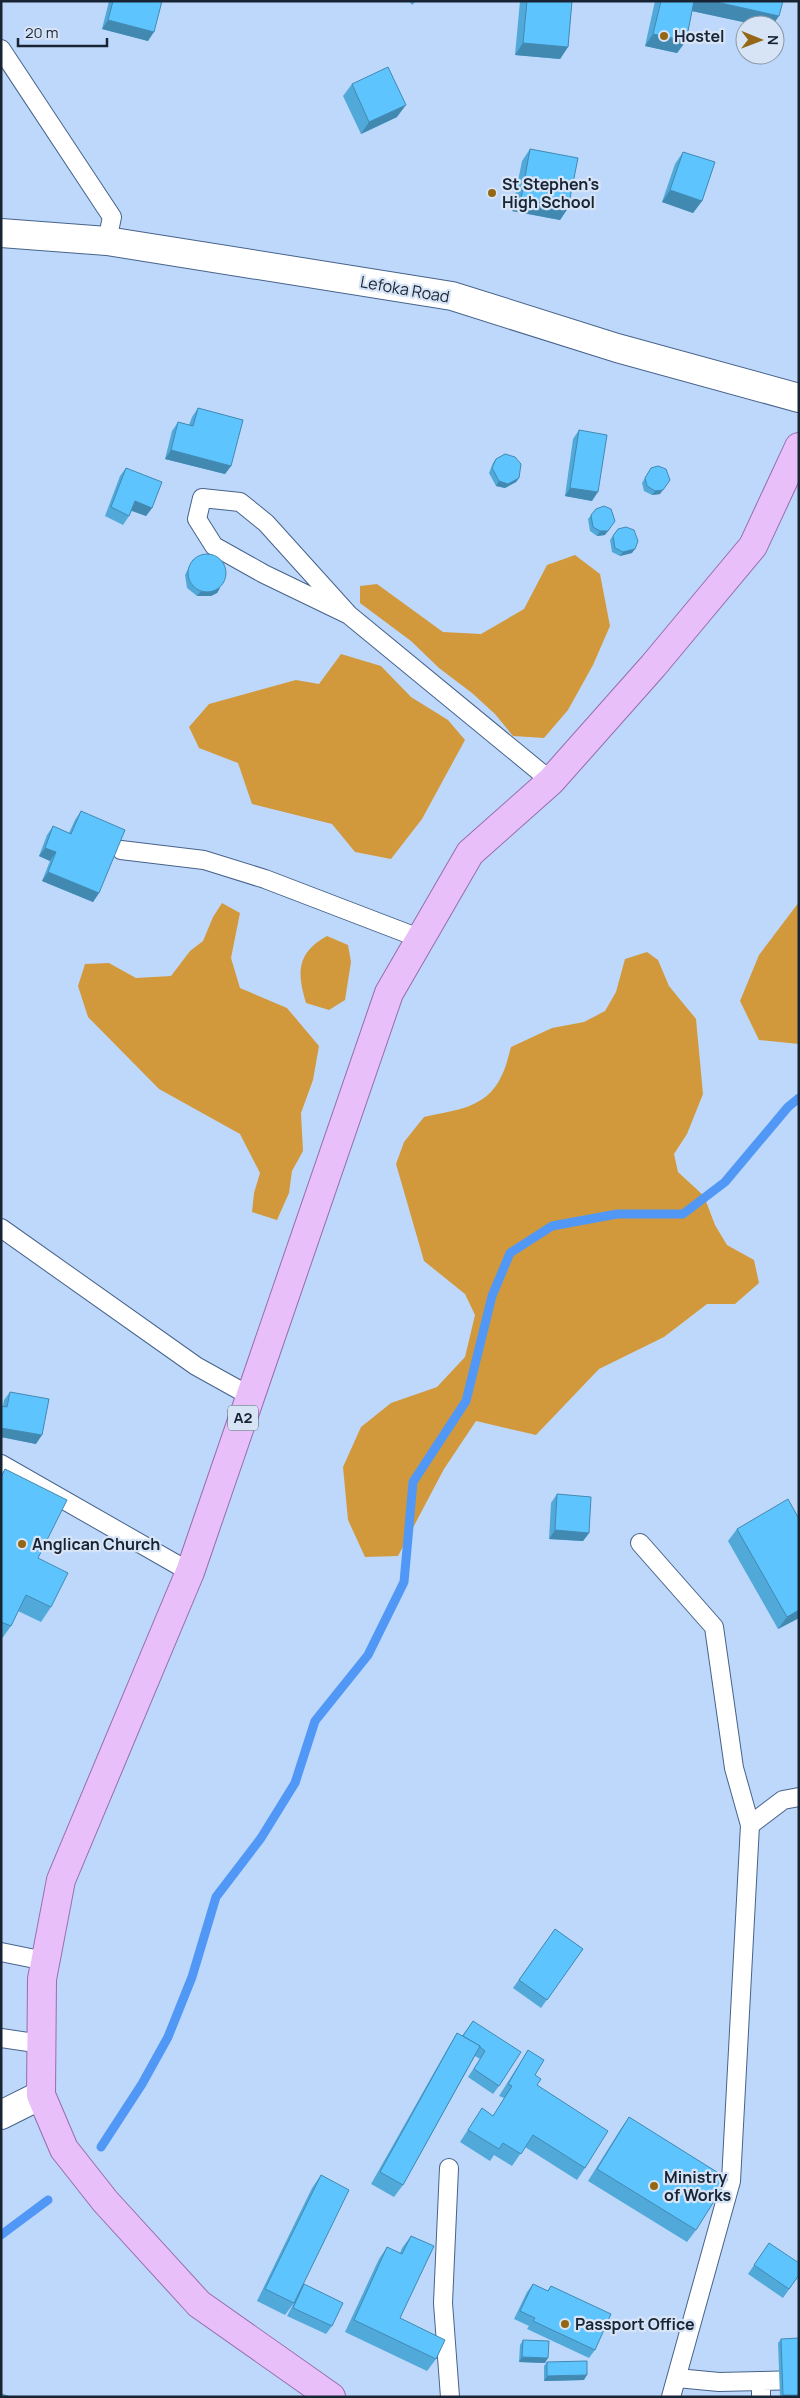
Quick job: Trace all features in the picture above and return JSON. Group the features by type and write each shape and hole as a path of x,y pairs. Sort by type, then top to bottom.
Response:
{"main road":[{"name":"A2","path":"331,2397 199,2304 105,2202 64,2149 41,2095 42,1979 61,1880 190,1572 389,993 419,938 470,853 551,781 653,666 753,546 799,447"}],"street":[{"name":"Lefoka Road","path":"1,234 106,241 452,296 617,348 799,398"},
{"path":"1,2115 41,2095"}],"lane":[{"path":"1,49 112,217 106,241"},
{"path":"349,614 264,574 214,546 197,518 202,498 240,502 247,507 266,523 349,614 551,781"},
{"path":"121,850 204,860 266,879 419,938"},
{"path":"1,1228 196,1366 250,1396"},
{"path":"1,1464 190,1572"},
{"path":"640,1543 714,1627 734,1768 750,1825 731,2181 671,2397"},
{"path":"750,1825 783,1800 799,1797"},
{"path":"1,1952 46,1961"},
{"path":"1,2038 42,2044"},
{"path":"449,2168 443,2303 450,2397"},
{"path":"677,2378 761,2389 799,2380"}],"shaded area":[{"path":"575,555 600,574 610,626 593,665 568,710 544,738 513,736 495,714 472,693 439,668 411,641 360,603 360,586 377,584 443,632 481,634 524,609 547,565"},
{"path":"341,654 381,666 411,697 448,720 465,740 422,819 391,859 355,852 332,824 252,804 238,763 199,748 189,727 209,704 296,680 319,684"},
{"path":"799,902 799,1044 759,1040 740,1001 759,955"},
{"path":"222,903 240,913 231,958 240,988 287,1008 319,1046 313,1080 301,1113 303,1151 292,1171 289,1193 277,1220 252,1212 254,1193 260,1173 240,1134 159,1089 88,1017 78,986 85,964 109,963 136,978 171,976 190,951 203,941 213,917"},
{"path":"327,936 348,945 351,962 345,1000 329,1010 306,1003 301,982 304,957 309,949"},
{"path":"647,952 658,960 669,986 696,1019 703,1094 687,1134 674,1154 678,1172 704,1196 715,1225 727,1245 754,1260 759,1283 735,1304 707,1304 664,1337 599,1369 536,1435 476,1421 444,1469 398,1556 365,1557 348,1520 343,1467 361,1427 391,1403 437,1387 465,1357 475,1315 465,1294 424,1261 396,1164 404,1142 424,1117 458,1110 487,1096 495,1088 503,1074 511,1047 552,1028 584,1022 605,1011 616,992 625,959"}],"building":[{"path":"113,1 162,1 154,32 108,20"},
{"path":"527,1 572,1 568,47 523,43"},
{"path":"661,1 694,1 686,41 653,34"},
{"path":"712,1 783,1 779,15"},
{"path":"388,67 406,105 369,122 352,84"},
{"path":"530,149 578,158 568,208 521,199"},
{"path":"683,152 715,162 702,201 670,190"},
{"path":"198,408 243,420 231,466 171,450 178,422 193,426"},
{"path":"579,430 607,435 598,492 570,488"},
{"path":"505,454 515,457 521,464 519,478 508,484 499,481 492,468 496,459"},
{"path":"658,466 666,469 670,480 663,490 655,491 647,486 645,478 651,468"},
{"path":"126,468 162,482 152,508 135,501 129,516 111,507"},
{"path":"604,506 611,509 615,521 608,531 600,531 593,527 591,515 596,509"},
{"path":"626,527 634,530 638,541 635,549 623,552 615,548 613,536 618,529"},
{"path":"207,554 214,555 220,560 225,566 225,580 220,586 214,591 207,592 200,591 194,586 189,580 188,573 189,566 194,560 200,555"},
{"path":"81,811 125,830 99,893 48,872 56,852 45,848 53,826 71,834"},
{"path":"10,1392 49,1399 42,1435 1,1428 1,1406 7,1407"},
{"name":"Anglican Church","path":"5,1469 67,1500 38,1558 68,1573 51,1607 26,1595 11,1626 1,1622 1,1477"},
{"path":"557,1494 591,1497 589,1533 555,1530"},
{"path":"788,1499 799,1519 799,1610 787,1617 737,1529"},
{"path":"555,1929 583,1949 547,2000 519,1980"},
{"path":"473,2021 521,2052 499,2086 474,2069 485,2051 463,2036"},
{"path":"457,2033 480,2046 403,2185 380,2172"},
{"path":"528,2050 544,2060 535,2075 541,2079 537,2085 608,2131 585,2168 533,2135 521,2154 503,2143 499,2149 468,2130 482,2108 493,2116 512,2086 508,2084"},
{"name":"Ministry of Works","path":"629,2117 728,2179 696,2230 597,2169"},
{"path":"321,2175 349,2190 294,2303 265,2289"},
{"path":"411,2236 434,2246 400,2318 445,2340 436,2359 354,2320 387,2247 402,2254"},
{"path":"769,2243 799,2263 799,2275 789,2289 754,2265"},
{"path":"304,2284 343,2303 332,2326 293,2308"},
{"name":"Passport Office","path":"533,2284 548,2291 551,2286 611,2314 595,2350 533,2321 535,2318 520,2311"},
{"path":"799,2338 799,2395 783,2395 781,2339"},
{"path":"523,2340 549,2341 548,2358 522,2357"},
{"path":"587,2361 587,2375 547,2376 547,2362"}],"waterway":[{"path":"101,2147 142,2084 168,2037 192,1977 216,1897 261,1838 295,1783 315,1721 368,1655 404,1582 413,1482 466,1401 492,1296 510,1253 552,1226 617,1214 683,1214 725,1182 788,1107 799,1098"},
{"path":"1,2235 48,2200"}],"place":[{"name":"Hostel","path":"664,36"},
{"name":"St Stephen's High School","path":"492,193"},
{"name":"Anglican Church","path":"22,1544"},
{"name":"Ministry of Works","path":"654,2186"},
{"name":"Passport Office","path":"565,2324"}]}
